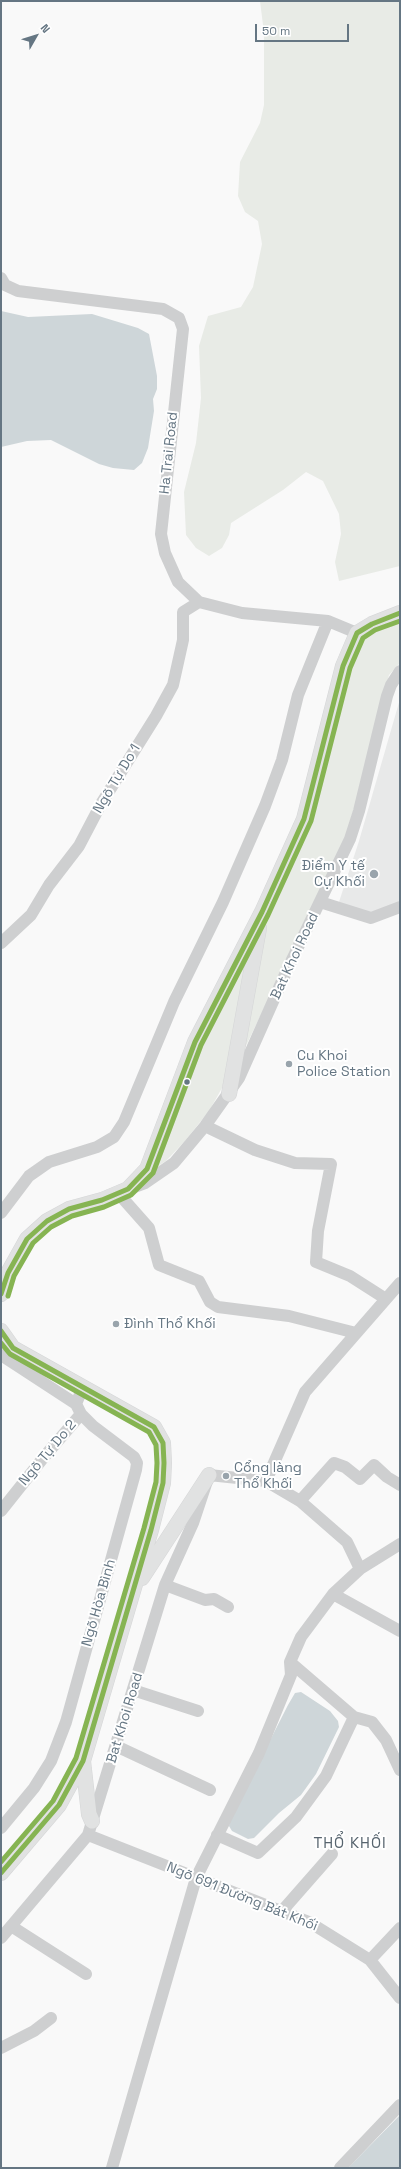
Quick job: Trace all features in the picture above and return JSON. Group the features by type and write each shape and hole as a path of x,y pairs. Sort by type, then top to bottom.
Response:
{"main road":[{"path":"1,1294 5,1270 27,1239 47,1221 69,1209 102,1200 128,1189 147,1169 195,1042 262,912 304,819 343,666 357,633 372,624 400,613"},
{"path":"229,1094 262,912"},
{"path":"1,1331 13,1348 154,1427 163,1443 163,1483 152,1530 83,1761 59,1805 1,1873"},
{"path":"132,1594 209,1475"},
{"path":"83,1761 90,1828"}],"street":[{"name":"Ha Trai Road","path":"1,278 5,285 18,291 163,308 179,318 183,329 161,534 164,553 178,582 199,602 242,613 328,621 357,633"},
{"name":"Ngõ Tự Do 1","path":"1,943 31,915 49,885 79,846 101,804 156,716 173,685 183,640 183,612 199,602"},
{"path":"1,1213 29,1176 49,1162 97,1147 114,1137 124,1122 174,1002 223,902 265,806 282,760 298,695 328,621"},
{"name":"Bat Khoi Road","path":"118,1193 145,1183 166,1169 186,1150 229,1094 247,1064 287,970 350,839 359,811 388,694 394,678 400,671"},
{"path":"320,902 371,918 400,907"},
{"path":"205,1126 255,1150 295,1163 331,1164 318,1231 316,1262 350,1276 386,1299"},
{"path":"118,1193 149,1228 159,1265 199,1281 210,1302 218,1307 289,1316 356,1333"},
{"path":"266,1481 305,1392 400,1283"},
{"name":"Ngõ Hòa Bình","path":"1,1355 78,1409 93,1426 134,1457 137,1463 66,1722 53,1755 34,1788 1,1828"},
{"path":"78,1409 83,1387"},
{"name":"Ngõ Tự Do 2","path":"1,1511 44,1457 78,1409"},
{"path":"300,1501 334,1463 345,1467 360,1479 374,1465 386,1477 400,1485"},
{"path":"209,1475 266,1481 300,1501 347,1542 360,1569"},
{"name":"Bat Khoi Road","path":"1,1938 90,1828 165,1585 193,1523 209,1475"},
{"path":"112,2168 196,1878 259,1753 291,1675 290,1662 301,1637 333,1594 360,1569 400,1544"},
{"path":"165,1585 205,1600 214,1599 228,1607"},
{"path":"333,1594 400,1631"},
{"path":"290,1662 354,1717 372,1722 386,1740 400,1770"},
{"path":"133,1690 198,1711"},
{"path":"217,1835 258,1853 296,1817 322,1782 354,1717"},
{"path":"116,1746 210,1790"},
{"name":"Ngõ 691 Đường Bát Khối","path":"90,1828 196,1878 309,1922 370,1960 400,1998"},
{"path":"282,1911 332,1854"},
{"path":"11,1926 86,1974"},
{"path":"370,1960 400,1928"},
{"path":"1,2048 34,2031 51,2018"},
{"path":"340,2168 400,2105"}],"shaded area":[{"path":"260,1 400,1 400,566 339,581 335,562 341,534 339,514 323,481 306,472 283,490 231,523 229,535 222,548 209,556 196,548 186,535 184,492 196,443 201,398 199,346 208,316 241,307 253,287 262,244 258,221 245,212 238,196 240,162 260,123 264,105 264,33"},
{"path":"1,311 28,317 92,314 138,328 149,334 157,376 157,389 153,399 154,411 148,448 142,463 134,470 113,468 99,464 51,440 27,441 1,447"},
{"path":"400,617 400,663 389,675 358,795 344,841 244,1050 265,925 279,897 315,800 326,764 346,674 362,640 368,634"},
{"path":"400,699 400,903 371,915 338,905 359,841"},
{"path":"251,942 228,1071 222,1088 209,1111 184,1142 166,1161 152,1170 205,1038"},
{"path":"301,1692 330,1711 338,1721 339,1727 316,1774 301,1795 279,1813 254,1838 248,1839 232,1831 229,1826 230,1819 288,1705 295,1693"},
{"path":"400,2115 400,2168 348,2168"}],"transit line":[{"path":"1,1294 8,1273 27,1239 47,1221 69,1209 102,1200 128,1189 147,1169 195,1042 262,912 304,819 343,666 357,633 372,624 400,613"},
{"path":"8,1296 14,1276 33,1243 51,1227 72,1216 104,1207 131,1195 153,1173 201,1045 268,915 311,821 350,668 363,638 375,630 400,621"},
{"path":"1,1331 13,1348 154,1427 163,1443 164,1463 163,1483 151,1530 83,1761 59,1805 1,1873"},
{"path":"1,1343 10,1354 149,1432 156,1445 157,1463 156,1482 144,1528 76,1758 53,1801 1,1862"}],"place":[{"name":"Điểm Y tế Cự Khối","path":"374,874"},
{"name":"Cu Khoi Police Station","path":"289,1064"},
{"name":"Đình Thổ Khối","path":"116,1324"},
{"name":"Cổng làng Thổ Khối","path":"226,1476"}],"district":[{"name":"THỔ KHỐI","path":"350,1844"}]}
